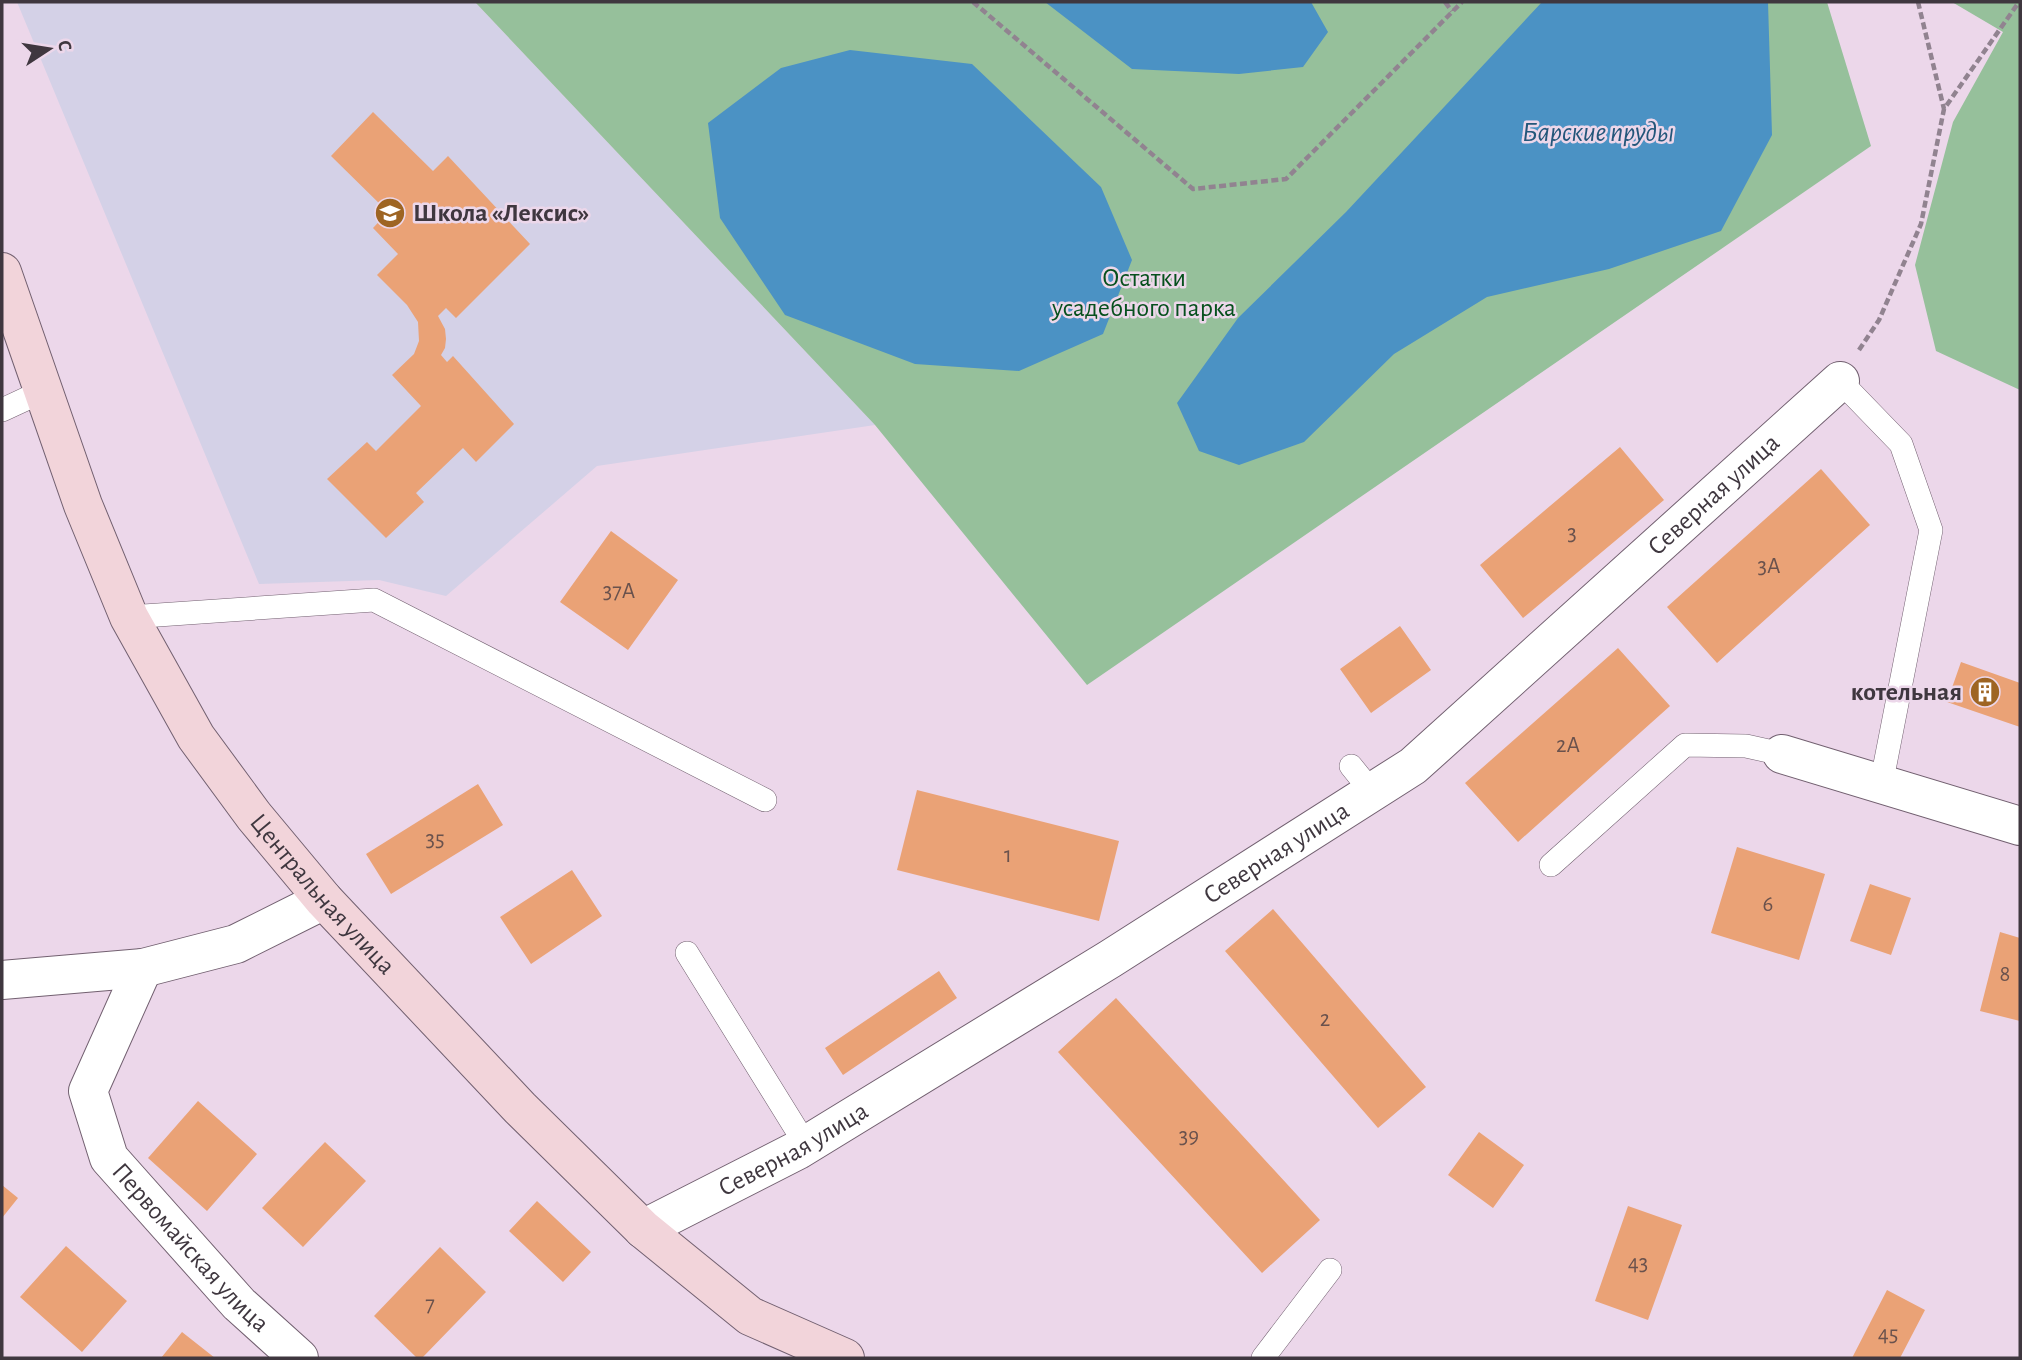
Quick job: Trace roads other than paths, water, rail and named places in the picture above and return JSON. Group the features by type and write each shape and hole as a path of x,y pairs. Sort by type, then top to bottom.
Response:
{"street":[{"name":"Центральная улица","path":"2,272 83,505 129,617 195,737 254,816 324,900 520,1108 643,1229 750,1316 845,1358"},
{"name":"Северная улица","path":"643,1229 806,1145 1110,959 1362,779 1413,766 1840,381"},
{"path":"1782,754 2020,826"},
{"path":"2,981 143,968 236,944 324,900"},
{"name":"Первомайская улица","path":"143,968 88,1091 109,1158 239,1304 299,1358"},
{"path":"750,1316 795,1358"}],"lane":[{"path":"1840,381 1900,444 1931,530 1881,785"},
{"path":"2,410 43,391"},
{"path":"129,617 207,621 374,600 765,800"},
{"path":"1551,865 1685,745 1746,746 1782,754"},
{"path":"687,953 806,1145"},
{"path":"1263,1358 1330,1270"}],"water":[{"path":"1045,2 1311,2 1328,32 1303,67 1239,74 1132,69"},
{"name":"Барские пруды","path":"1542,2 1768,2 1772,135 1721,231 1609,269 1487,297 1394,354 1304,442 1239,465 1199,451 1177,403 1238,318 1346,212"},
{"path":"850,50 972,64 1101,187 1132,260 1103,334 1019,371 915,364 785,315 720,218 708,123 781,68"}],"place":[{"name":"Школа «Лексис»","path":"390,213"},
{"name":"котельная","path":"1985,692"}],"park label":[{"name":"Остатки усадебного парка","path":"1144,293"}]}
